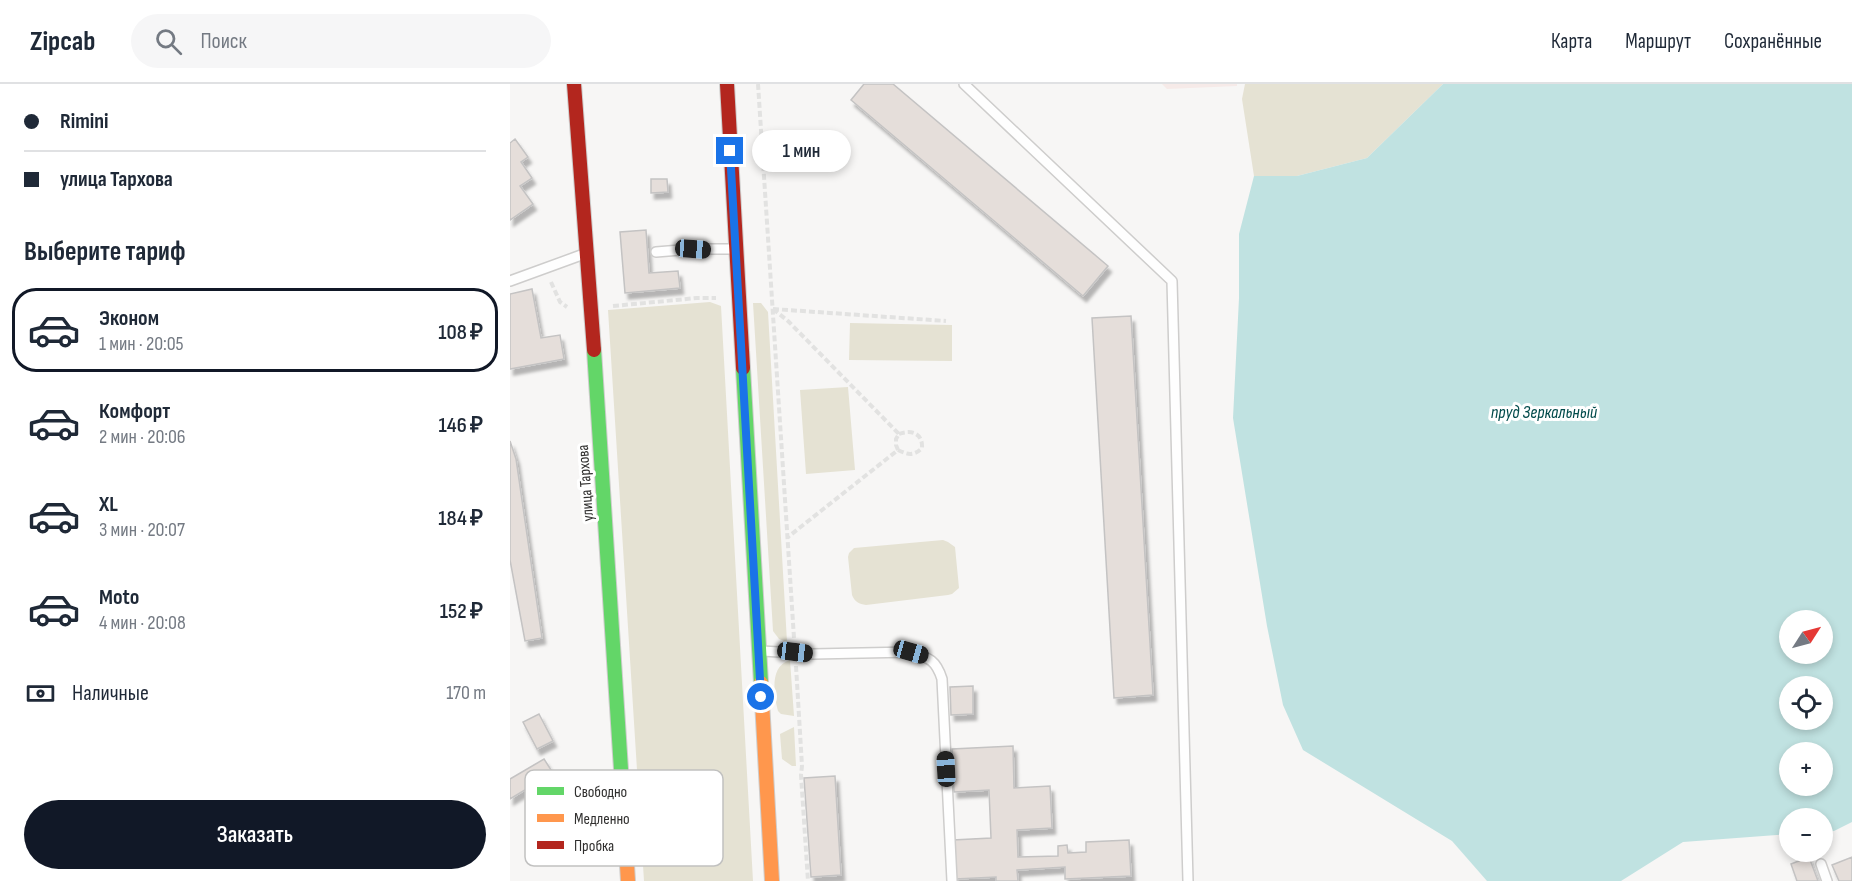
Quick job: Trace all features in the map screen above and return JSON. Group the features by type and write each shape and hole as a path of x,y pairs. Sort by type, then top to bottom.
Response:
{"main road":[{"name":"улица Тархова","path":"574,84 621,770"},
{"path":"727,84 771,881"},
{"name":"улица Тархова","path":"627,866 628,881"}],"lane":[{"path":"964,84 1172,281 1188,881"},
{"path":"656,252 736,249"},
{"path":"510,281 587,253"},
{"path":"759,651 813,654 911,652 924,656 938,667 942,679 952,881"},
{"path":"1821,864 1827,881"}],"path":[{"path":"758,84 808,881"},
{"path":"545,268 560,302 568,308 574,308"},
{"path":"606,306 719,298"},
{"path":"773,309 946,321"},
{"path":"773,309 788,321 899,434"},
{"path":"913,432 918,435 922,441 922,448 912,455 898,450 896,439 899,434 913,432"},
{"path":"788,537 898,450"}],"shaded area":[{"path":"1162,84 1237,84 1237,86 1167,89"},
{"path":"1245,84 1443,84 1367,158 1297,176 1254,176 1242,99"},
{"path":"710,302 721,306 753,881 644,881 643,866 723,866 723,770 637,770 608,310"},
{"path":"753,303 761,303 768,312 787,642 779,639 773,631"},
{"path":"850,323 952,325 952,361 849,360"},
{"path":"848,387 855,470 806,474 800,390"},
{"path":"943,540 955,547 959,588 952,594 866,605 854,599 848,557 854,548"},
{"path":"790,660 794,716 781,714 778,711 775,697 776,675 783,663"},
{"path":"794,727 796,766 792,766 782,759 780,734"}],"water":[{"name":"пруд Зеркальный","path":"1443,84 1852,84 1852,822 1833,831 1833,808 1779,808 1779,835 1683,842 1621,881 1487,881 1452,841 1303,750 1283,705 1267,626 1233,418 1239,298 1239,234 1254,176 1297,176 1367,158"}],"building":[{"path":"864,84 893,84 1108,266 1083,296 851,100"},
{"path":"515,139 528,157 521,162 532,178 520,186 533,204 510,220 510,143"},
{"path":"651,179 667,179 668,192 651,193"},
{"path":"646,230 649,273 678,271 680,288 625,293 620,232"},
{"path":"532,289 541,338 560,335 564,359 510,369 510,294"},
{"path":"1131,316 1153,695 1114,698 1092,318"},
{"path":"510,441 516,459 542,638 525,641 510,560"},
{"path":"973,686 973,714 951,715 950,687"},
{"path":"539,714 553,741 537,749 523,722"},
{"path":"1013,746 1014,788 1050,786 1052,828 1017,830 1018,857 1058,856 1058,846 1067,845 1068,853 1086,852 1086,842 1129,840 1131,876 1065,879 1065,867 1017,870 1018,881 996,881 996,877 955,879 953,840 991,838 989,790 954,792 952,749"},
{"path":"544,759 551,770 525,770"},
{"path":"525,770 525,790 510,799 510,779"},
{"path":"835,776 841,875 811,877 804,778"},
{"path":"1852,857 1852,881 1839,881 1832,865"},
{"path":"1811,862 1818,881 1797,881 1791,864"}],"traffic: fast":[{"path":"594,350 621,770"},
{"path":"743,368 761,683"}],"traffic: slow":[{"path":"761,683 772,881"},
{"path":"627,866 628,881"}],"traffic: jam":[{"path":"574,84 594,350"},
{"path":"727,84 743,368"}],"route":[{"path":"730,151 761,697"}]}
